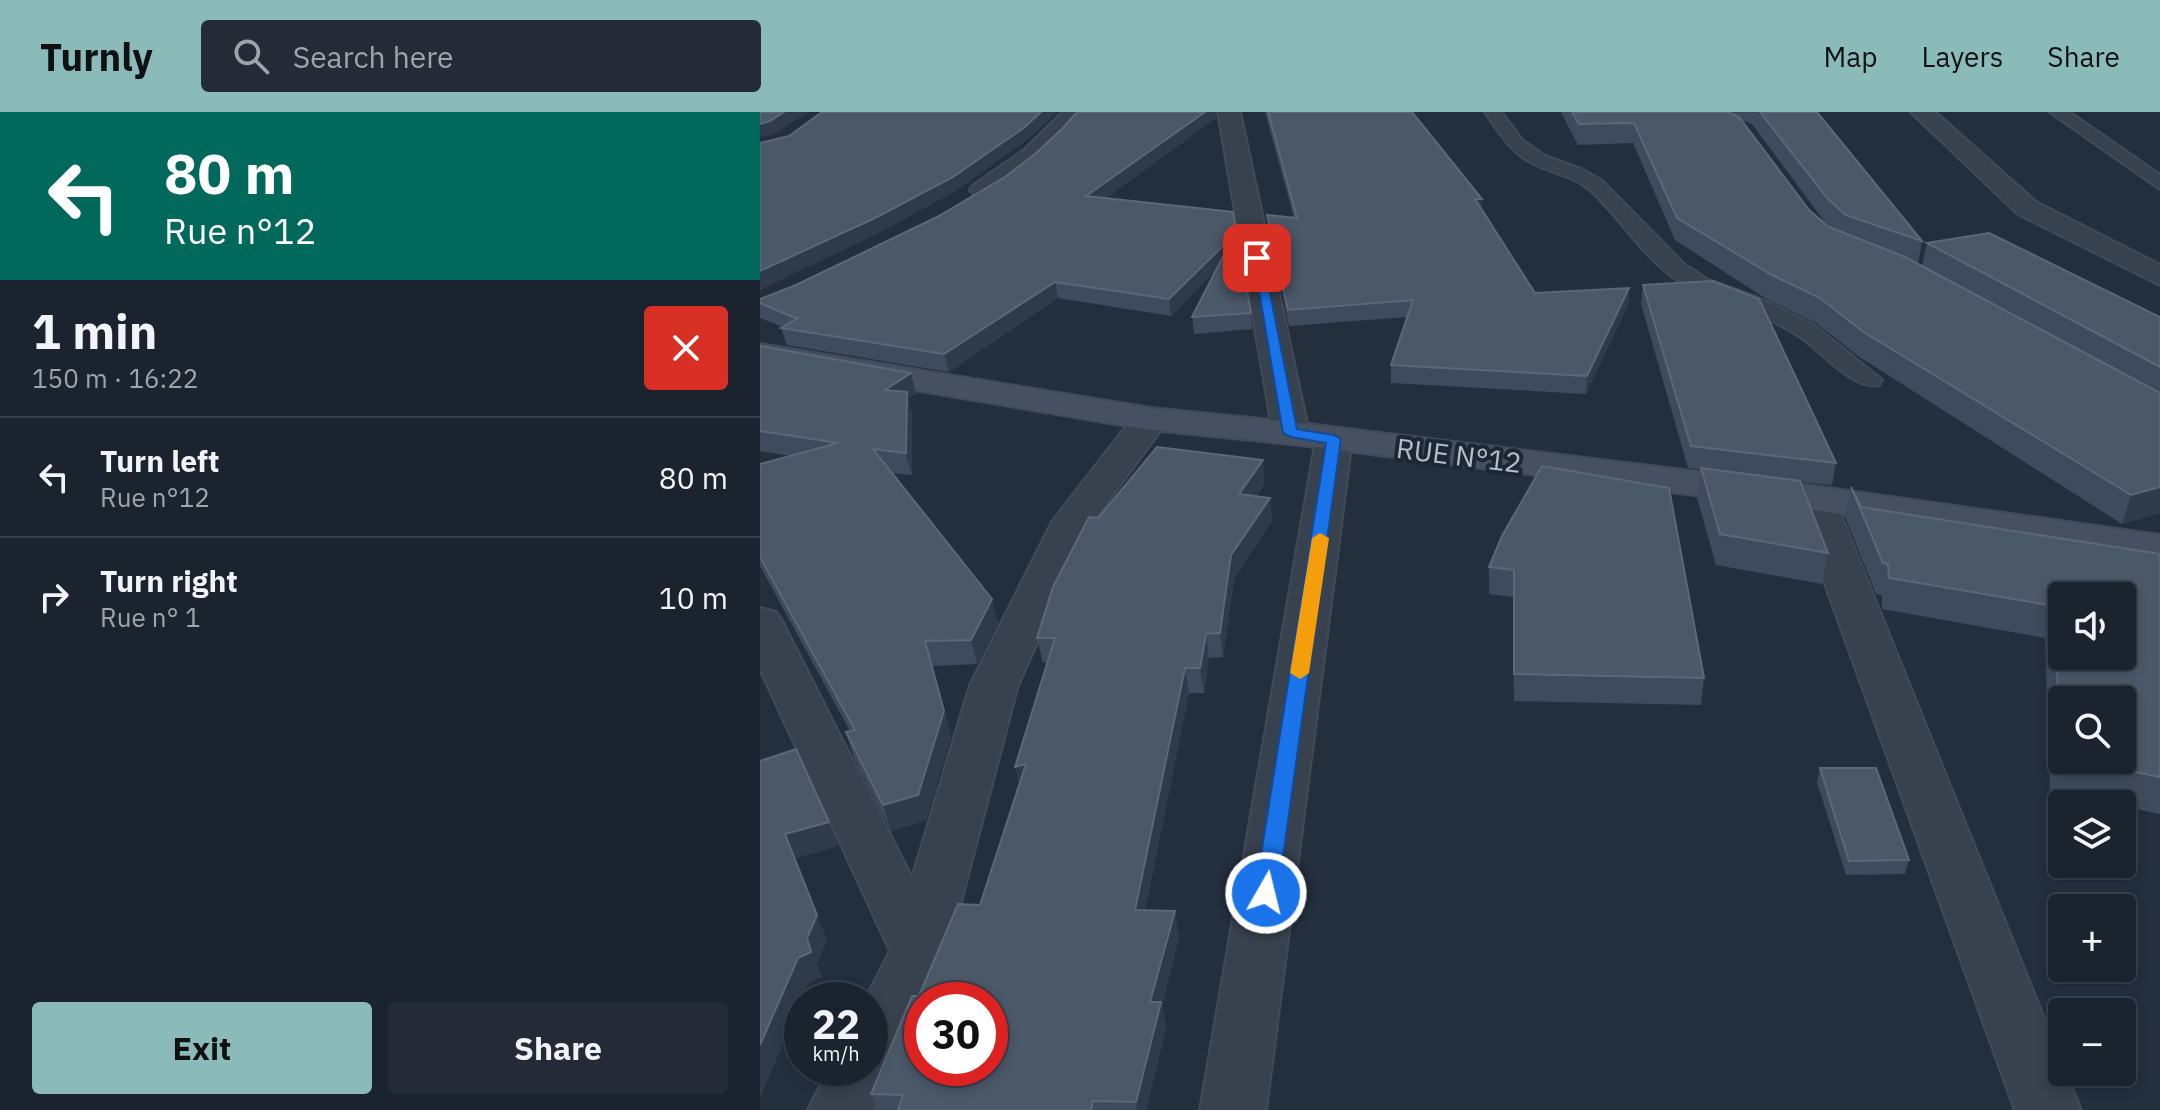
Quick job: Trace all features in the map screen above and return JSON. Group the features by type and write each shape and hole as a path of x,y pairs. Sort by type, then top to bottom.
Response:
{"main road":[{"name":"RUE N°12","path":"760,354 1151,419 1814,498 2160,547"}],"street":[{"path":"962,202 1014,172 1055,137 1075,112"},
{"path":"1229,112 1312,436 1233,1110"},
{"path":"1922,112 1986,174 2027,208 2160,276"},
{"path":"888,1015 919,951 994,685 1072,522 1151,419"},
{"path":"1814,498 2048,1110"},
{"path":"760,621 919,951"},
{"path":"841,1110 853,1086"}],"lane":[{"path":"1493,112 1516,144 1594,184 1677,270 1700,285 1748,302 1806,330 1870,380"},
{"path":"2058,112 2160,183"}],"building":[{"path":"760,112 784,112 760,124"},
{"path":"822,112 1041,112 1025,127 953,177 875,218 760,271 760,143 789,136"},
{"path":"1077,112 1205,112 1086,196 1233,212 1251,313 1192,317 1234,235 1169,299 1055,282 944,354 781,328 798,318 760,303 760,299 796,285 937,217 1005,177 1035,154"},
{"path":"1268,112 1412,112 1482,199 1475,199 1535,293 1629,288 1587,376 1391,365 1413,300 1288,310 1267,215 1297,218"},
{"path":"1572,112 1728,112 1739,117 1809,210 1829,227 1905,257 2160,393 2160,487 2131,495 1862,331 1820,298 1772,275 1677,218 1634,123 1579,124"},
{"path":"1760,112 1817,112 1922,241 1846,215 1828,199"},
{"path":"1989,233 2160,317 2160,367 1927,243"},
{"path":"1713,281 1759,299 1836,463 1691,446 1643,285"},
{"path":"760,346 911,373 885,390 907,392 906,453 873,449 992,599 971,640 925,641 944,711 918,795 883,805 846,732 855,730 760,557 760,464 838,443 760,431"},
{"path":"1157,447 1263,460 1239,494 1270,498 1231,555 1220,633 1206,634 1200,668 1185,668 1135,910 1175,911 1150,1002 1161,1002 1136,1102 1093,1101 1091,1110 898,1110 903,1095 871,1094 874,1086 888,1086 888,1053 904,1015 904,1086 1008,1086 1008,982 925,982 958,904 980,905 1026,764 1015,767 1055,638 1037,638 1053,587 1089,517 1098,518"},
{"path":"1542,466 1669,488 1704,678 1514,674 1514,570 1489,567 1502,536"},
{"path":"1701,468 1800,481 1828,553 1720,534"},
{"path":"1851,487 1861,507 2160,554 2160,777 2136,772 2136,686 2058,686 2057,670 2136,670 2136,582 2048,582 2048,605 1889,578 1888,564 1883,563"},
{"path":"796,749 829,822 785,834 817,915 807,938 811,952 798,958 788,982 784,982 784,990 760,1045 760,761"},
{"path":"1820,768 1876,768 1909,860 1849,861"}],"slow traffic":[{"path":"1300,673 1320,538"}],"route":[{"path":"1257,258 1291,433 1334,439 1266,893"}]}
